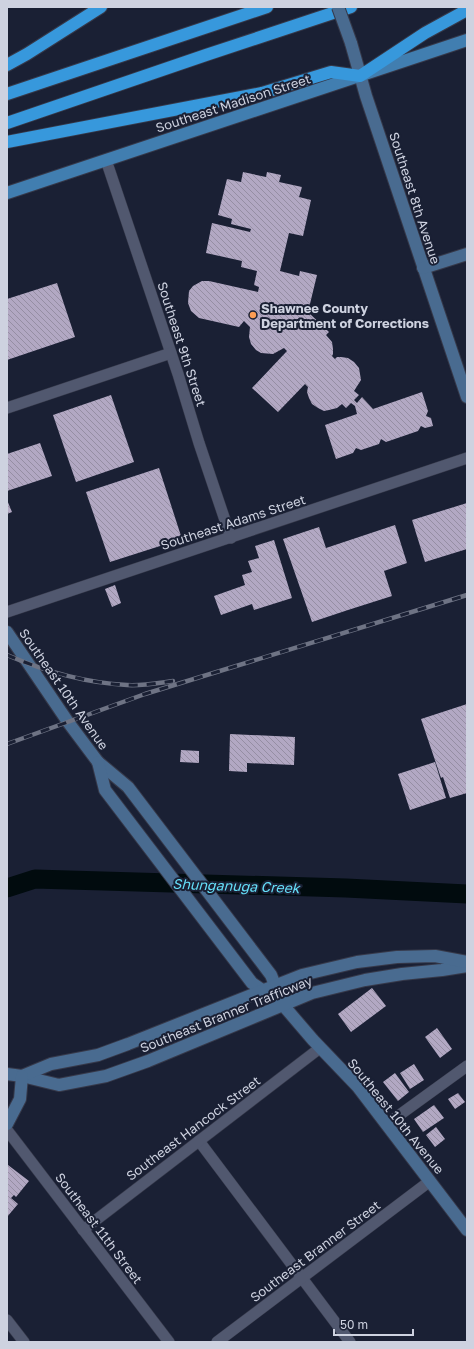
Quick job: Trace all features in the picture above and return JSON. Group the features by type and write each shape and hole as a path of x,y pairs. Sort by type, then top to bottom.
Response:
{"highway":[{"path":"7,65 101,7"},
{"path":"7,94 267,7"},
{"path":"7,123 351,7"},
{"path":"7,142 262,93 331,72 360,76 425,33 467,10"}],"main road":[{"name":"Southeast 8th Avenue","path":"338,7 351,43 360,76 423,268 467,397"},
{"name":"Southeast Madison Street","path":"7,193 467,40"},
{"path":"423,268 467,254"},
{"name":"Southeast 10th Avenue","path":"7,632 59,709 98,762 128,787 271,975 283,1005"},
{"name":"Southeast 10th Avenue","path":"98,762 105,790 252,983 283,1005 320,1048 358,1087 467,1230"},
{"name":"Southeast Branner Trafficway","path":"22,1076 51,1064 93,1056 128,1044 302,975 357,962 377,959 435,956 467,962"},
{"name":"Southeast Branner Trafficway","path":"7,1074 60,1084 106,1076 148,1061 312,993 365,980 467,966"},
{"path":"7,1124 20,1099 22,1076"}],"street":[{"name":"Southeast 9th Street","path":"106,160 231,538"},
{"path":"7,408 171,353"},
{"name":"Southeast Adams Street","path":"7,612 467,458"},
{"name":"Southeast Hancock Street","path":"83,1230 320,1048"},
{"path":"387,1124 467,1066"},
{"name":"Southeast 11th Street","path":"7,1130 169,1342"},
{"path":"199,1141 350,1342"},
{"name":"Southeast Branner Street","path":"217,1342 430,1181"},
{"path":"7,1320 24,1342"}],"building":[{"name":"Shawnee County Department of Corrections","path":"243,172 266,177 267,172 281,175 279,182 302,187 299,197 311,200 303,236 289,233 280,271 299,276 300,271 317,275 308,312 329,332 326,335 332,342 332,356 335,359 337,357 348,358 359,368 361,380 354,391 359,395 354,400 357,403 362,397 373,409 422,392 428,411 426,416 431,418 433,426 425,428 421,426 418,431 386,442 381,439 379,444 361,450 356,448 353,453 336,459 325,425 357,414 355,406 351,403 346,408 342,404 337,408 324,411 312,404 307,392 308,387 305,384 278,412 252,388 287,351 284,348 273,354 261,353 251,344 249,337 250,327 244,321 239,327 199,318 191,311 188,303 189,291 193,286 202,281 209,281 258,292 259,287 254,285 257,271 241,267 242,261 206,253 212,223 250,232 251,229 231,224 232,219 218,215 227,179 241,182"},
{"path":"57,283 75,337 7,360 7,299"},
{"path":"111,395 134,462 76,482 53,415"},
{"path":"40,443 52,476 7,491 7,454"},
{"path":"159,468 182,539 110,562 86,492"},
{"path":"7,500 12,512 7,514"},
{"path":"467,503 467,549 425,562 412,520"},
{"path":"395,525 407,563 384,571 392,596 312,622 283,539 319,527 326,548"},
{"path":"274,540 292,598 254,610 252,604 221,615 214,596 245,585 242,575 252,572 248,561 259,558 255,546"},
{"path":"115,585 121,603 112,607 105,589"},
{"path":"467,704 467,793 450,798 443,777 441,778 421,719"},
{"path":"230,734 295,737 294,765 247,763 247,772 229,771"},
{"path":"181,750 199,751 199,763 180,762"},
{"path":"435,762 446,798 410,810 398,774"},
{"path":"372,988 386,1006 351,1032 338,1014"},
{"path":"437,1028 452,1049 440,1058 425,1037"},
{"path":"414,1064 424,1080 410,1089 400,1073"},
{"path":"395,1073 409,1092 398,1101 383,1082"},
{"path":"458,1093 465,1102 455,1109 448,1099"},
{"path":"434,1105 444,1118 423,1132 414,1119"},
{"path":"436,1127 445,1139 435,1147 426,1135"},
{"path":"8,1165 29,1181 16,1197 14,1195 11,1198 18,1204 7,1217 7,1166"}],"waterway":[{"name":"Shunganuga Creek","path":"7,888 35,879 346,888 467,894"}],"railway":[{"path":"7,744 145,694 467,595"},
{"path":"7,655 51,671 97,682 133,685 173,681"}],"place":[{"name":"Shawnee County Department of Corrections","path":"253,315"}]}
